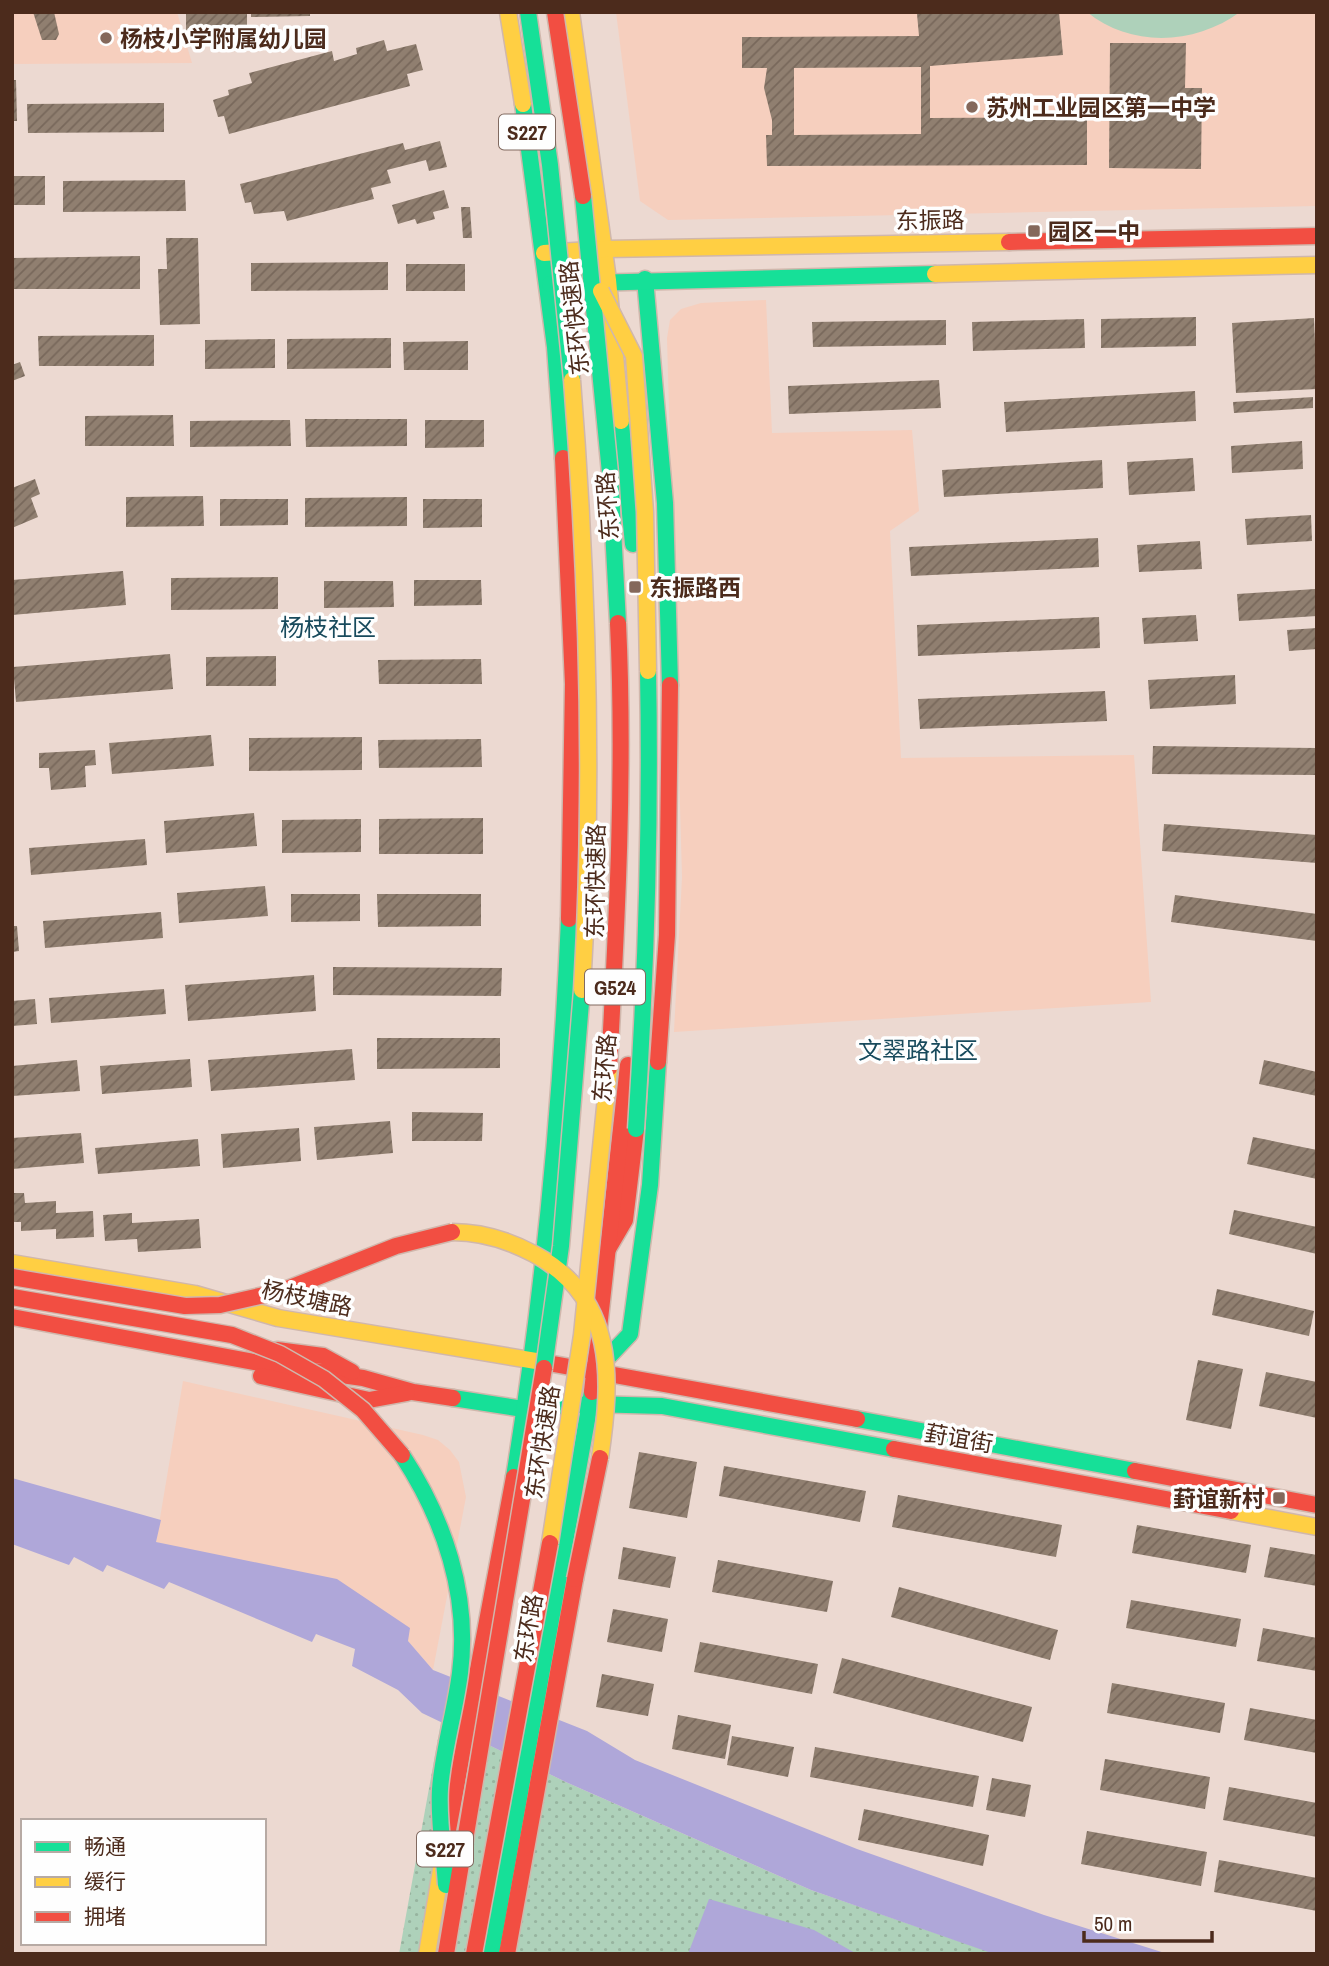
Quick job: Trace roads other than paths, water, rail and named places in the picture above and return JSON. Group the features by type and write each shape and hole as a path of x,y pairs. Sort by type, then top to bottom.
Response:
{"main road":[{"name":"东环路","path":"427,1954 532,1362 564,1062 572,880 572,637 566,516 548,284 508,12"},
{"name":"东环快速路","path":"445,1948 536,1418 561,1245 582,1001 588,760 582,516 561,264 528,12"},
{"name":"东环快速路","path":"474,1954 565,1448 592,1249 614,1005 619,870 617,636 602,360 573,117 555,12"},
{"name":"东环路","path":"493,1954 591,1404 633,1006 639,760 632,512 608,280 571,12"},
{"name":"东振路","path":"544,253 604,248 1317,236"},
{"path":"548,284 645,279 1317,265"},
{"path":"592,273 634,356 645,512 650,789 645,1008 636,1129 625,1220 608,1249"},
{"path":"595,1371 630,1335 650,1185 667,935 671,750 669,638 662,465 645,279"},
{"path":"632,512 640,484 650,471 662,465"},
{"path":"636,630 647,638 669,638"},
{"path":"12,1277 185,1306 250,1302 293,1289 414,1241 438,1234 466,1233 491,1236 527,1250 563,1271 580,1289 599,1325 606,1366 606,1415 507,1954"},
{"name":"杨枝塘路","path":"12,1263 195,1294 278,1318 595,1371"},
{"path":"12,1297 232,1335 255,1342 286,1356 345,1395 378,1425 407,1460 445,1530 454,1563 461,1612 460,1669 440,1789 445,1948"},
{"path":"12,1317 270,1366 363,1378 412,1392 523,1409 591,1404"},
{"path":"201,1352 229,1369 369,1400 412,1392"},
{"name":"葑谊街","path":"595,1371 1317,1505"},
{"name":"葑谊街","path":"591,1404 662,1406 1317,1527"},
{"path":"493,1954 523,1863"}],"place":[{"name":"杨枝小学附属幼儿园","path":"106,38"},
{"name":"苏州工业园区第一中学","path":"972,107"},
{"name":"园区一中","path":"1034,231"},
{"name":"东振路西","path":"635,587"},
{"name":"葑谊新村","path":"1279,1498"}],"district":[{"name":"杨枝社区","path":"328,627"},
{"name":"文翠路社区","path":"918,1050"}]}
